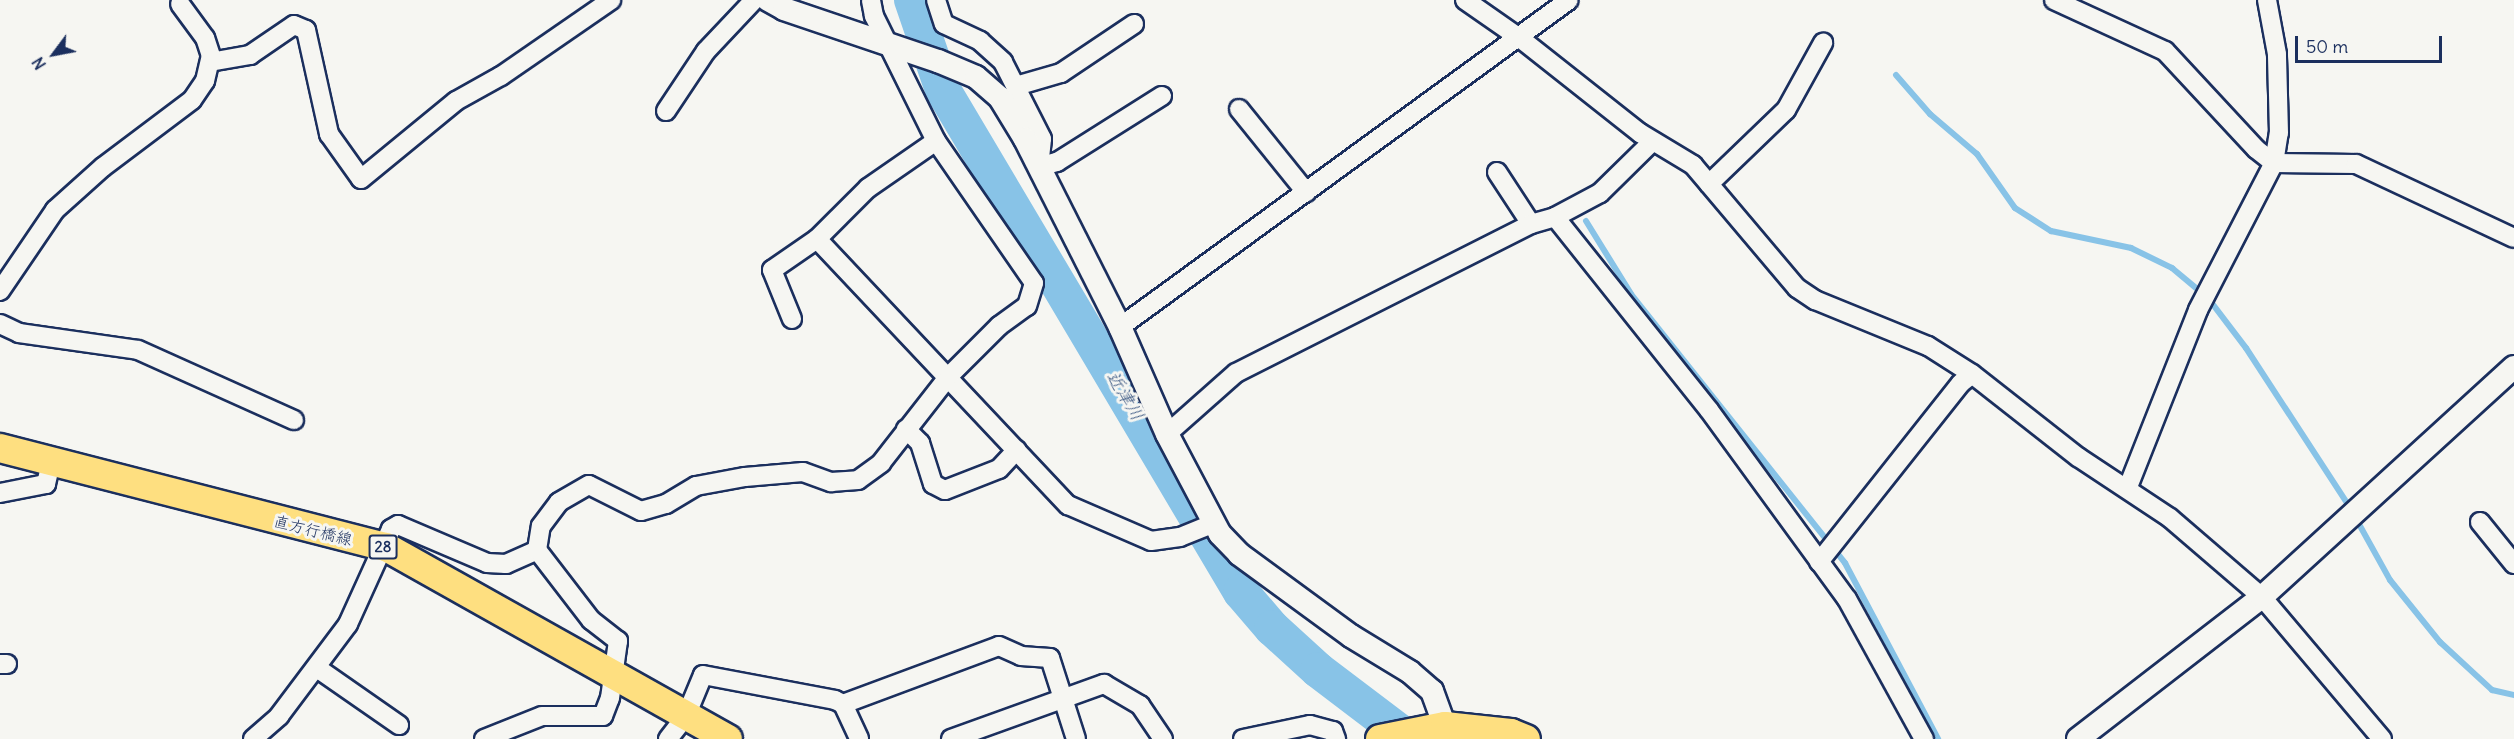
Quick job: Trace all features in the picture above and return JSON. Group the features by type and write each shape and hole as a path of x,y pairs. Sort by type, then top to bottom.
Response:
{"main road":[{"name":"直方行橋線","path":"0,448 51,459 386,547 611,670 728,739"},
{"path":"1380,739 1445,726 1510,733 1526,739"}],"street":[{"path":"210,62 250,55 294,26 306,30 328,134 361,179 456,101 501,76 611,0"},
{"path":"666,111 706,51 754,0"},
{"path":"768,0 784,9 888,41 975,77 1000,98 1039,167 1120,327 1167,434 1214,523 1239,554 1351,636 1410,672 1432,691 1445,726"},
{"path":"484,739 542,716 603,716 610,698 611,670 618,641 591,620 537,550 541,526 559,502 575,490 589,485 641,511 666,504 696,486 745,477 803,472 831,482 858,480 881,463 949,376 999,326 1027,306 1034,283 936,141 871,0"},
{"path":"936,0 944,24 987,48 1003,62 1042,139 1039,167"},
{"path":"1465,0 1521,39 1653,141 1693,165 1797,288 1815,300 1928,346 1972,374 2078,458 2128,487 2262,597 2382,739"},
{"path":"1120,327 1521,39 1569,0"},
{"path":"2054,0 2165,51 2256,149 2274,163 2356,164 2514,238"},
{"path":"2128,487 2198,310 2274,163 2279,133 2277,54 2267,0"},
{"path":"0,291 55,210 103,167 192,100 205,81 210,62 205,38 180,4"},
{"path":"1016,86 1061,73 1134,24"},
{"path":"1709,184 1786,110 1823,43"},
{"path":"1039,167 1058,162 1162,96"},
{"path":"1239,109 1306,192"},
{"path":"792,319 772,270 817,239 868,188 936,141"},
{"path":"1167,434 1236,373 1531,224 1555,217 1600,193 1653,141"},
{"path":"1497,172 1531,224"},
{"path":"1555,217 1709,410 1847,599 1924,739"},
{"path":"817,239 949,376 1068,506 1151,541 1180,537 1214,523"},
{"path":"0,324 19,333 138,350 294,420"},
{"path":"2078,739 2262,597 2514,367"},
{"path":"1819,562 1960,383 1972,374"},
{"path":"906,429 920,443 933,484 945,490 999,469 1017,450"},
{"path":"0,493 46,484 51,459"},
{"path":"2480,522 2514,564"},
{"path":"253,739 279,716 348,624 386,547 391,529 398,525 487,563 506,564 537,550"},
{"path":"668,739 686,716 703,675 843,704 999,646 1021,656 1050,658 1076,739"},
{"path":"317,668 399,725"},
{"path":"951,739 1104,684 1140,705 1163,739"},
{"path":"843,704 859,739"},
{"path":"1243,739 1310,725 1334,731 1336,739"}],"waterway":[{"name":"近津川","path":"912,0 943,90 1241,592 1272,628 1318,670 1409,739"},
{"path":"1896,75 1930,114 1977,154 2015,208 2051,231 2131,248 2172,268 2208,298 2246,348 2349,506 2390,580 2440,642 2492,690 2514,695"},
{"path":"1586,221 1631,294 1845,563 1938,739"}]}
